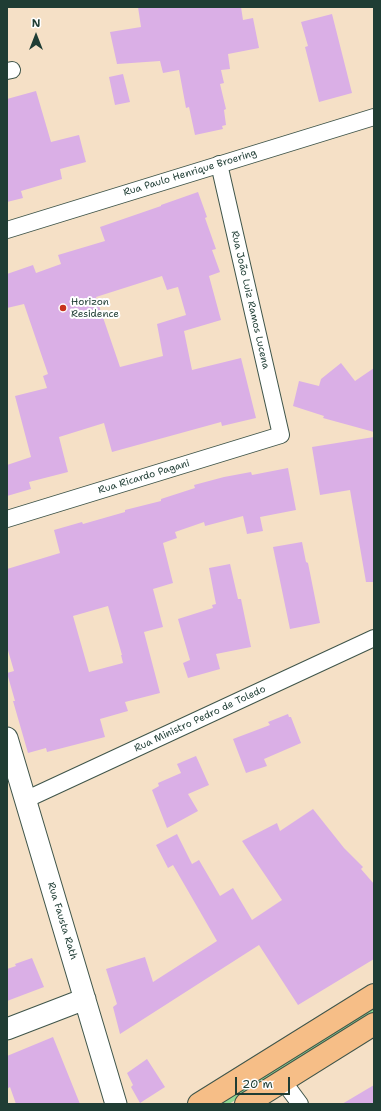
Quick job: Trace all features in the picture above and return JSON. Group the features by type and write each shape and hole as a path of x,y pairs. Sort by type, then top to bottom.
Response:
{"main road":[{"path":"199,1104 374,995"},
{"path":"246,1104 374,1024"}],"street":[{"name":"Rua Paulo Henrique Broering","path":"7,230 374,117"},
{"name":"Rua João Luiz Ramos Lucena","path":"219,164 281,435"},
{"name":"Rua Ricardo Pagani","path":"7,519 281,435"},
{"name":"Rua Ministro Pedro de Toledo","path":"25,800 374,638"},
{"name":"Rua Fausta Rath","path":"9,748 116,1104"},
{"path":"7,1029 85,1000"},
{"path":"283,1081 300,1104"}],"green space":[{"path":"374,1005 374,1014 229,1104 215,1104"}],"building":[{"path":"138,7 241,7 243,20 253,18 259,48 228,54 230,69 221,70 224,83 220,84 226,109 224,110 226,125 222,126 223,129 195,135 189,107 186,108 179,70 163,73 160,61 117,64 110,32 141,27"},
{"path":"332,14 352,93 319,102 305,47 308,46 301,22"},
{"path":"123,74 130,102 115,105 109,77"},
{"path":"36,91 51,142 79,135 86,162 60,169 62,179 21,191 23,198 7,202 7,99"},
{"path":"198,192 216,249 212,250 220,272 209,276 221,320 184,331 192,370 241,358 256,418 222,426 221,422 112,452 104,423 59,437 68,472 29,482 31,489 7,496 7,465 31,457 15,396 47,388 43,376 48,374 24,304 7,308 7,274 33,265 36,273 61,264 58,255 105,241 100,227","holes":["162,276 167,290 178,287 186,315 157,324 163,356 120,367 96,297"]},
{"path":"341,363 355,381 374,368 374,432 323,418 324,416 293,406 299,381 319,386 321,379"},
{"path":"374,437 374,582 366,582 350,490 320,495 312,447"},
{"path":"288,468 296,510 260,517 263,531 247,534 243,516 205,526 204,522 175,532 177,538 163,543 173,583 153,589 163,627 144,632 160,693 125,702 128,711 100,719 105,737 47,752 46,748 28,753 13,701 15,701 7,673 14,671 7,647 7,569 60,553 54,530 82,522 83,524 125,512 125,510 161,501 161,499 195,488 194,485 251,472 252,475","holes":["108,606 123,663 89,672 73,616"]},
{"path":"302,542 306,562 308,563 320,623 290,629 273,547"},
{"path":"230,564 238,599 241,599 251,647 216,654 220,669 188,678 183,663 190,660 178,619 213,608 212,605 216,604 209,568"},
{"path":"288,714 289,717 291,717 301,743 264,759 267,766 246,773 233,739 270,725 268,722"},
{"path":"196,756 209,785 188,794 198,811 167,828 152,790 159,786 158,783 181,773 177,764"},
{"path":"313,809 344,848 363,867 361,869 374,884 374,959 298,1005 259,945 120,1034 113,1007 117,1004 106,969 145,957 153,982 217,941 173,865 168,868 156,845 177,834 192,864 199,860 220,896 233,888 252,920 282,900 242,841 277,823 280,831"},
{"path":"32,958 44,987 7,1001 7,969 16,966 15,964"},
{"path":"53,1037 80,1104 16,1104 10,1087 7,1089 7,1056"},
{"path":"147,1059 165,1087 140,1103 131,1087 133,1085 127,1073"},
{"path":"374,1085 374,1104 342,1104"}],"place":[{"name":"Horizon Residence","path":"63,308"}]}
